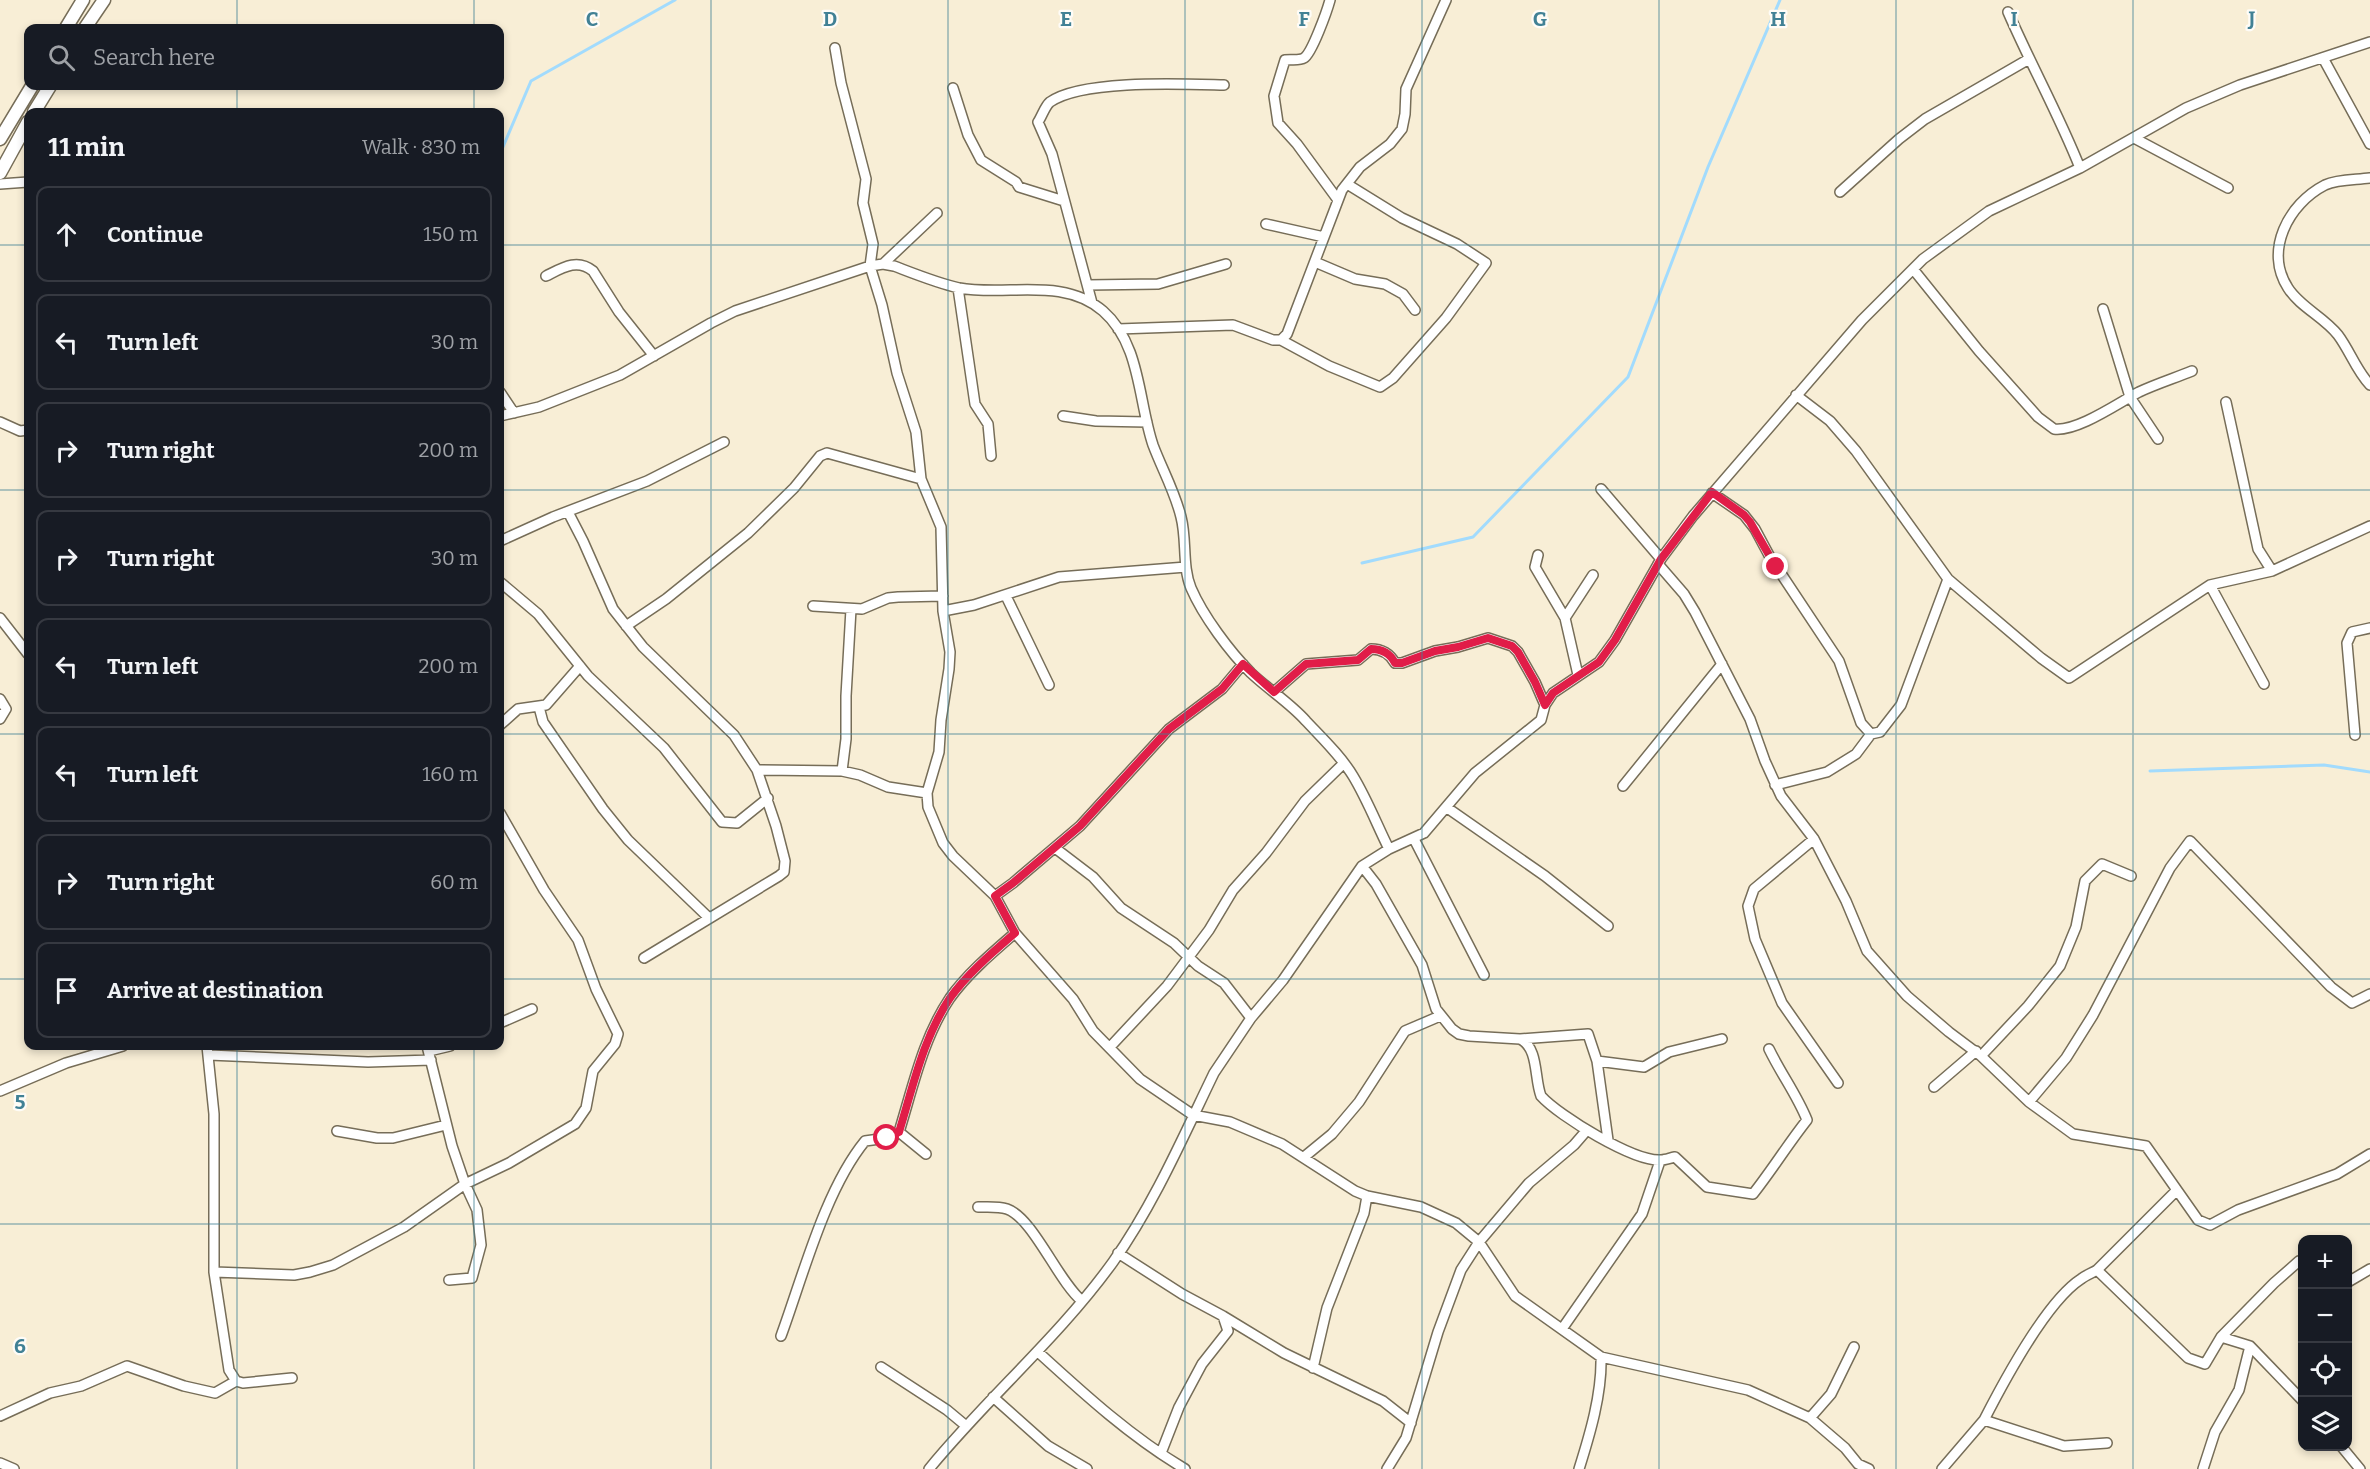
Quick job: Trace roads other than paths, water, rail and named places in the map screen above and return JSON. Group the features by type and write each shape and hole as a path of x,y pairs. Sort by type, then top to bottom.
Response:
{"main road":[{"path":"68,24 83,0"},
{"path":"88,24 104,0"},
{"path":"0,139 30,90"},
{"path":"36,108 48,90"},
{"path":"0,174 24,129"}],"street":[{"path":"1330,0 1323,23 1309,54 1302,59 1285,60 1274,96 1278,123 1297,144 1338,200"},
{"path":"1281,340 1287,333 1338,200 1347,184 1360,167 1390,144 1402,129 1406,89 1446,0"},
{"path":"2008,12 2080,168"},
{"path":"929,1469 965,1425 1038,1352 1082,1301 1118,1253 1136,1227 1214,1073 1251,1018 1283,980 1362,866 1389,849 1424,833 1474,773 1541,720 1545,705 1553,693 1599,662 1615,640 1660,561 1712,492 1862,320 1923,259 1989,211 2080,168 2186,108 2213,96 2370,42"},
{"path":"835,48 841,83 866,178 863,203 873,244 870,266 882,305 897,373 916,432 921,479 941,528 943,611 950,652 939,753 927,793 928,807 943,843 953,856 995,896 1015,933 1073,999 1093,1031 1140,1078 1193,1115 1230,1122 1282,1144 1355,1191 1367,1196 1421,1207 1456,1222 1479,1242 1515,1296 1601,1357 1748,1390 1810,1418 1845,1448 1859,1467 1869,1469"},
{"path":"2323,58 2370,144"},
{"path":"1840,192 1925,119 2029,59"},
{"path":"1092,303 1052,154 1038,122 1049,103 1077,92 1151,83 1224,85"},
{"path":"953,88 968,135 981,160 1016,182 1019,187 1064,201"},
{"path":"2134,138 2228,189"},
{"path":"2370,178 2326,184 2309,196 2294,210 2284,228 2276,260 2279,273 2289,290 2338,335 2359,372 2370,385"},
{"path":"0,184 24,182"},
{"path":"1118,329 1233,325 1274,340 1281,340 1329,366 1380,387 1392,378 1446,318 1486,263 1457,244 1402,218 1347,184"},
{"path":"884,264 937,213"},
{"path":"1266,224 1324,237"},
{"path":"1316,262 1355,279 1385,284 1403,294 1415,310"},
{"path":"546,276 578,263 587,266 593,271 619,312 654,356"},
{"path":"504,415 539,407 620,375 735,311 870,266 884,264 958,288 1061,292 1080,297 1104,312 1118,329 1130,354 1153,443 1181,514 1186,567 1190,586 1200,605 1243,664 1305,719 1352,775 1389,849"},
{"path":"1088,285 1158,284 1226,264"},
{"path":"1913,269 1994,368 2038,417 2054,429 2066,429 2130,397 2192,371"},
{"path":"958,288 975,404 988,424 991,456"},
{"path":"2103,309 2130,397 2158,439"},
{"path":"1796,395 1830,421 1856,451 1948,579 2041,658 2069,678 2210,585 2272,571 2370,526"},
{"path":"504,398 514,413"},
{"path":"2226,402 2258,549 2272,571"},
{"path":"1064,416 1096,421 1147,422"},
{"path":"0,422 20,431 24,430"},
{"path":"504,539 647,481 724,442"},
{"path":"626,626 666,599 748,533 794,488 820,456 827,453 921,479"},
{"path":"1601,489 1684,594 1750,718 1780,796 1814,839 1846,901 1867,951 1907,996 1949,1032 1979,1053 2029,1102 2073,1134 2146,1146 2198,1220 2210,1225 2238,1210 2337,1174 2370,1154"},
{"path":"1712,492 1744,515 1755,529 1770,557 1839,660 1861,723 1871,734"},
{"path":"568,512 613,609 643,647 734,735 757,770 768,798 785,861 784,872 644,958"},
{"path":"1538,555 1535,567 1565,618 1578,675"},
{"path":"943,611 1006,596 1059,577 1186,567"},
{"path":"1565,618 1593,575"},
{"path":"1775,785 1827,772 1856,754 1871,734 1880,732 1901,705 1948,579"},
{"path":"504,585 538,614 580,666 664,748 722,822 737,823 768,798"},
{"path":"2210,585 2264,684"},
{"path":"813,606 862,609 888,598 943,596"},
{"path":"1006,596 1049,685"},
{"path":"842,771 846,739 851,609"},
{"path":"0,618 24,649"},
{"path":"2355,735 2347,643 2352,632 2370,628"},
{"path":"1274,692 1310,663 1358,660 1371,649 1380,649 1392,657 1395,663 1402,663 1435,651 1488,638 1512,646 1518,652 1545,705"},
{"path":"995,896 1055,849 1087,819 1169,729 1222,689 1243,664"},
{"path":"1623,786 1722,664"},
{"path":"504,721 519,709 539,707 550,701 580,666"},
{"path":"0,699 6,709 0,719"},
{"path":"539,707 543,722 603,809 628,840 709,918"},
{"path":"1110,1047 1167,986 1189,958 1233,890 1266,853 1305,801 1343,764"},
{"path":"757,770 842,771 902,790 927,793"},
{"path":"1446,807 1545,876 1608,926"},
{"path":"214,1272 294,1275 333,1265 404,1227 465,1184 509,1163 575,1124 586,1108 592,1071 615,1044 618,1034 596,989 578,940 544,890 504,820"},
{"path":"1414,839 1484,975"},
{"path":"1814,839 1754,889 1748,906 1755,939 1782,1003 1838,1083"},
{"path":"2029,1102 2066,1058 2093,1015 2170,868 2190,841 2331,987 2352,1003 2370,994"},
{"path":"1055,849 1093,877 1121,908 1174,943 1189,958 1231,990 1251,1018"},
{"path":"1934,1087 1979,1053 2028,1006 2060,966 2076,927 2085,881 2102,864 2131,876"},
{"path":"1362,866 1376,884 1422,965 1440,1016 1452,1029 1459,1034 1520,1039 1588,1034 1597,1061 1608,1140"},
{"path":"782,1336 826,1211 849,1160 865,1141 887,1138 899,1132 914,1076 941,1014 959,986 1015,933"},
{"path":"504,1021 532,1009"},
{"path":"1304,1157 1332,1134 1359,1102 1378,1077 1389,1054 1405,1031 1440,1016"},
{"path":"1520,1039 1527,1043 1531,1050 1541,1096 1587,1130 1624,1150 1659,1161 1675,1157 1707,1187 1753,1194 1807,1120 1800,1102 1779,1070 1769,1049"},
{"path":"1597,1061 1644,1067 1669,1052 1722,1039"},
{"path":"0,1090 66,1063 110,1050"},
{"path":"292,1378 243,1383 236,1381 229,1370 214,1272 214,1114 208,1050 368,1062 429,1052 446,1125 465,1184 477,1210 481,1245 472,1278 449,1280"},
{"path":"336,1131 393,1138 446,1125"},
{"path":"1386,1469 1407,1438 1438,1332 1461,1270 1479,1242 1529,1183 1574,1145 1587,1130"},
{"path":"899,1132 926,1154"},
{"path":"1562,1329 1642,1214 1659,1161"},
{"path":"1942,1469 1984,1420 2000,1388 2046,1316 2079,1279 2097,1270 2176,1191"},
{"path":"1313,1368 1327,1308 1364,1213 1367,1196"},
{"path":"978,1207 997,1208 1017,1215 1069,1289 1082,1301"},
{"path":"1118,1253 1182,1294 1284,1353 1383,1401 1412,1423"},
{"path":"2097,1270 2188,1358 2205,1364 2222,1337 2274,1283 2298,1262"},
{"path":"2352,1280 2370,1269"},
{"path":"1161,1453 1179,1407 1202,1364 1228,1331 1223,1316"},
{"path":"2222,1337 2250,1346 2299,1397"},
{"path":"2203,1469 2216,1432 2240,1390 2250,1346"},
{"path":"1810,1418 1831,1394 1854,1347"},
{"path":"1038,1352 1090,1400 1136,1436 1185,1469"},
{"path":"1579,1469 1586,1449 1601,1374 1601,1357"},
{"path":"0,1416 50,1393 81,1386 127,1366 184,1386 215,1392 236,1381"},
{"path":"881,1367 947,1410 965,1425"},
{"path":"993,1397 1048,1446 1087,1469"},
{"path":"1984,1420 2064,1446 2107,1443"},
{"path":"2345,1451 2360,1469"},
{"path":"0,1463 14,1469"}],"waterway":[{"path":"504,145 531,81 675,0"},
{"path":"1362,563 1473,537 1628,377 1708,167 1780,0"},
{"path":"2150,771 2324,765 2370,772"}]}
